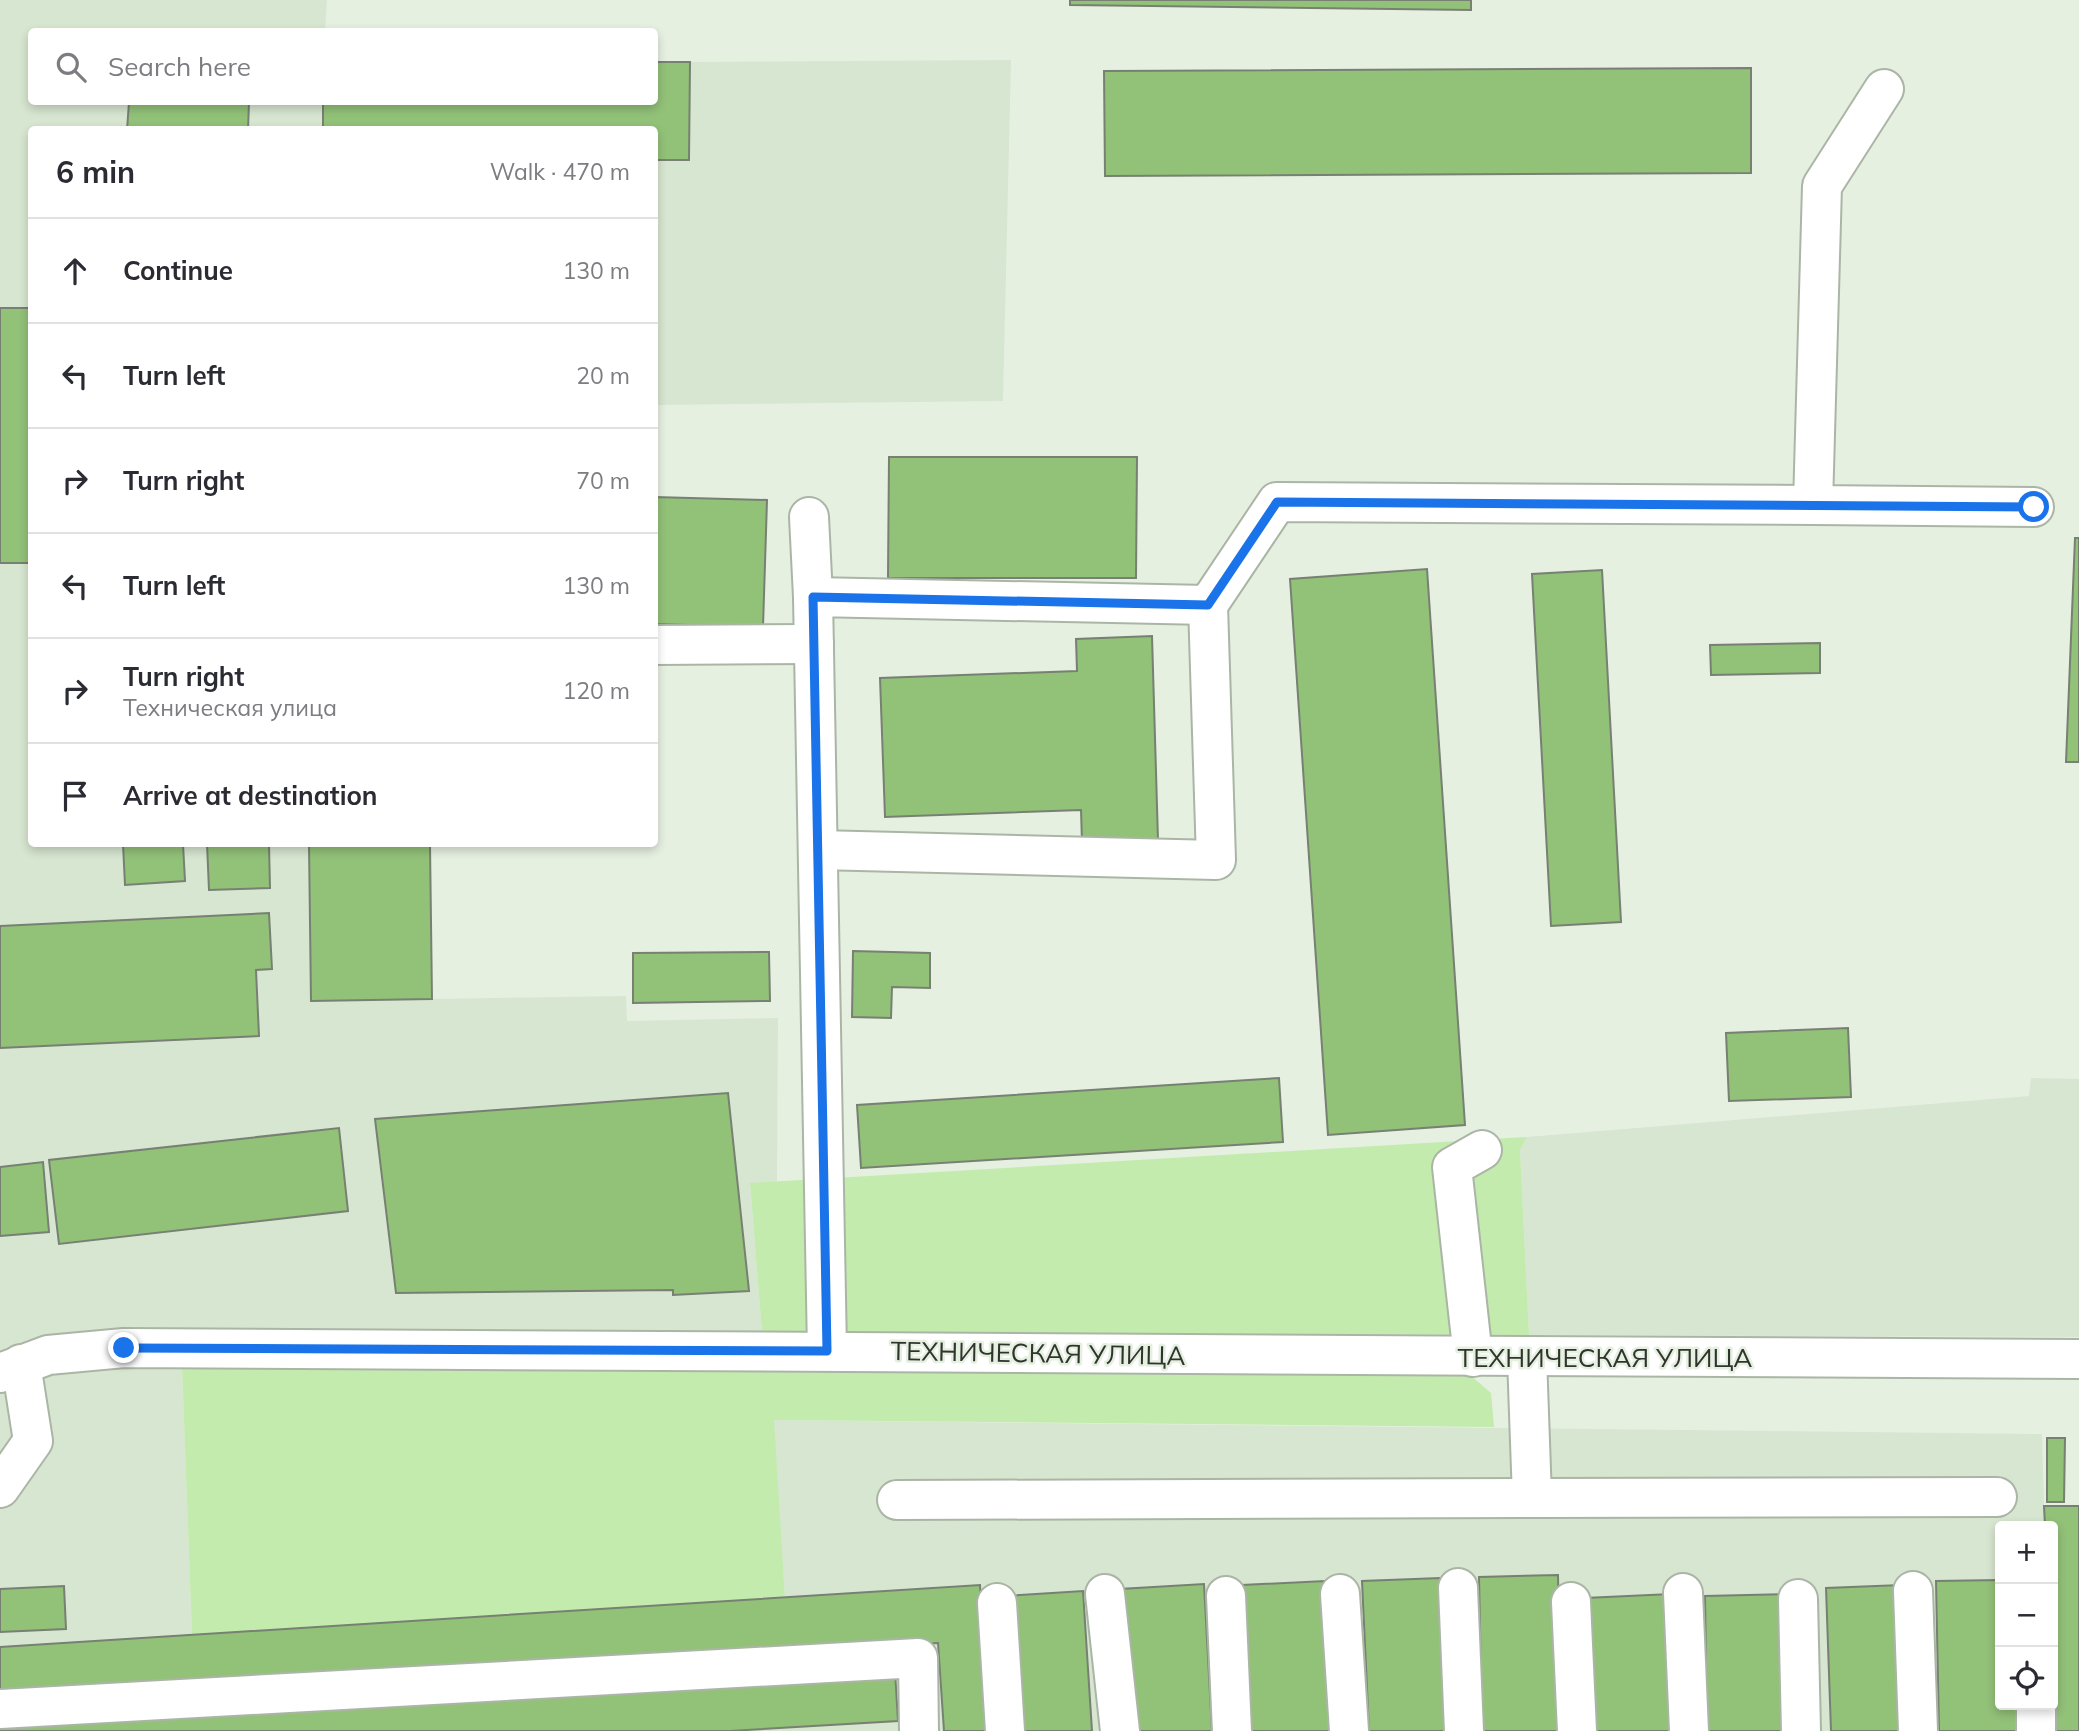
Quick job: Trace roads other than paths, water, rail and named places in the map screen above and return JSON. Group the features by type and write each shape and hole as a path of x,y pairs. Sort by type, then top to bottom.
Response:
{"street":[{"path":"1813,505 1822,186 1884,89"},
{"path":"818,850 1216,860 1208,605 1277,502 2034,507"},
{"path":"809,517 814,643 827,1351"},
{"path":"813,597 1208,605"},
{"path":"658,645 814,643"},
{"path":"1473,1357 1452,1167 1482,1150"},
{"name":"ТЕХНИЧЕСКАЯ УЛИЦА","path":"10,1368 48,1355 124,1348 2079,1359"},
{"path":"1527,1357 1532,1498"},
{"path":"0,1488 33,1441 10,1368"},
{"path":"897,1500 1997,1497"},
{"path":"1458,1588 1464,1731"},
{"path":"1913,1591 1918,1731"},
{"path":"1683,1593 1689,1731"},
{"path":"1105,1594 1120,1731"},
{"path":"1340,1594 1349,1731"},
{"path":"1226,1596 1232,1731"},
{"path":"1797,1599 1801,1731"},
{"path":"1571,1602 1577,1731"},
{"path":"997,1603 1005,1731"},
{"path":"0,1710 918,1658 919,1731"},
{"path":"2036,1710 2036,1731"}]}
